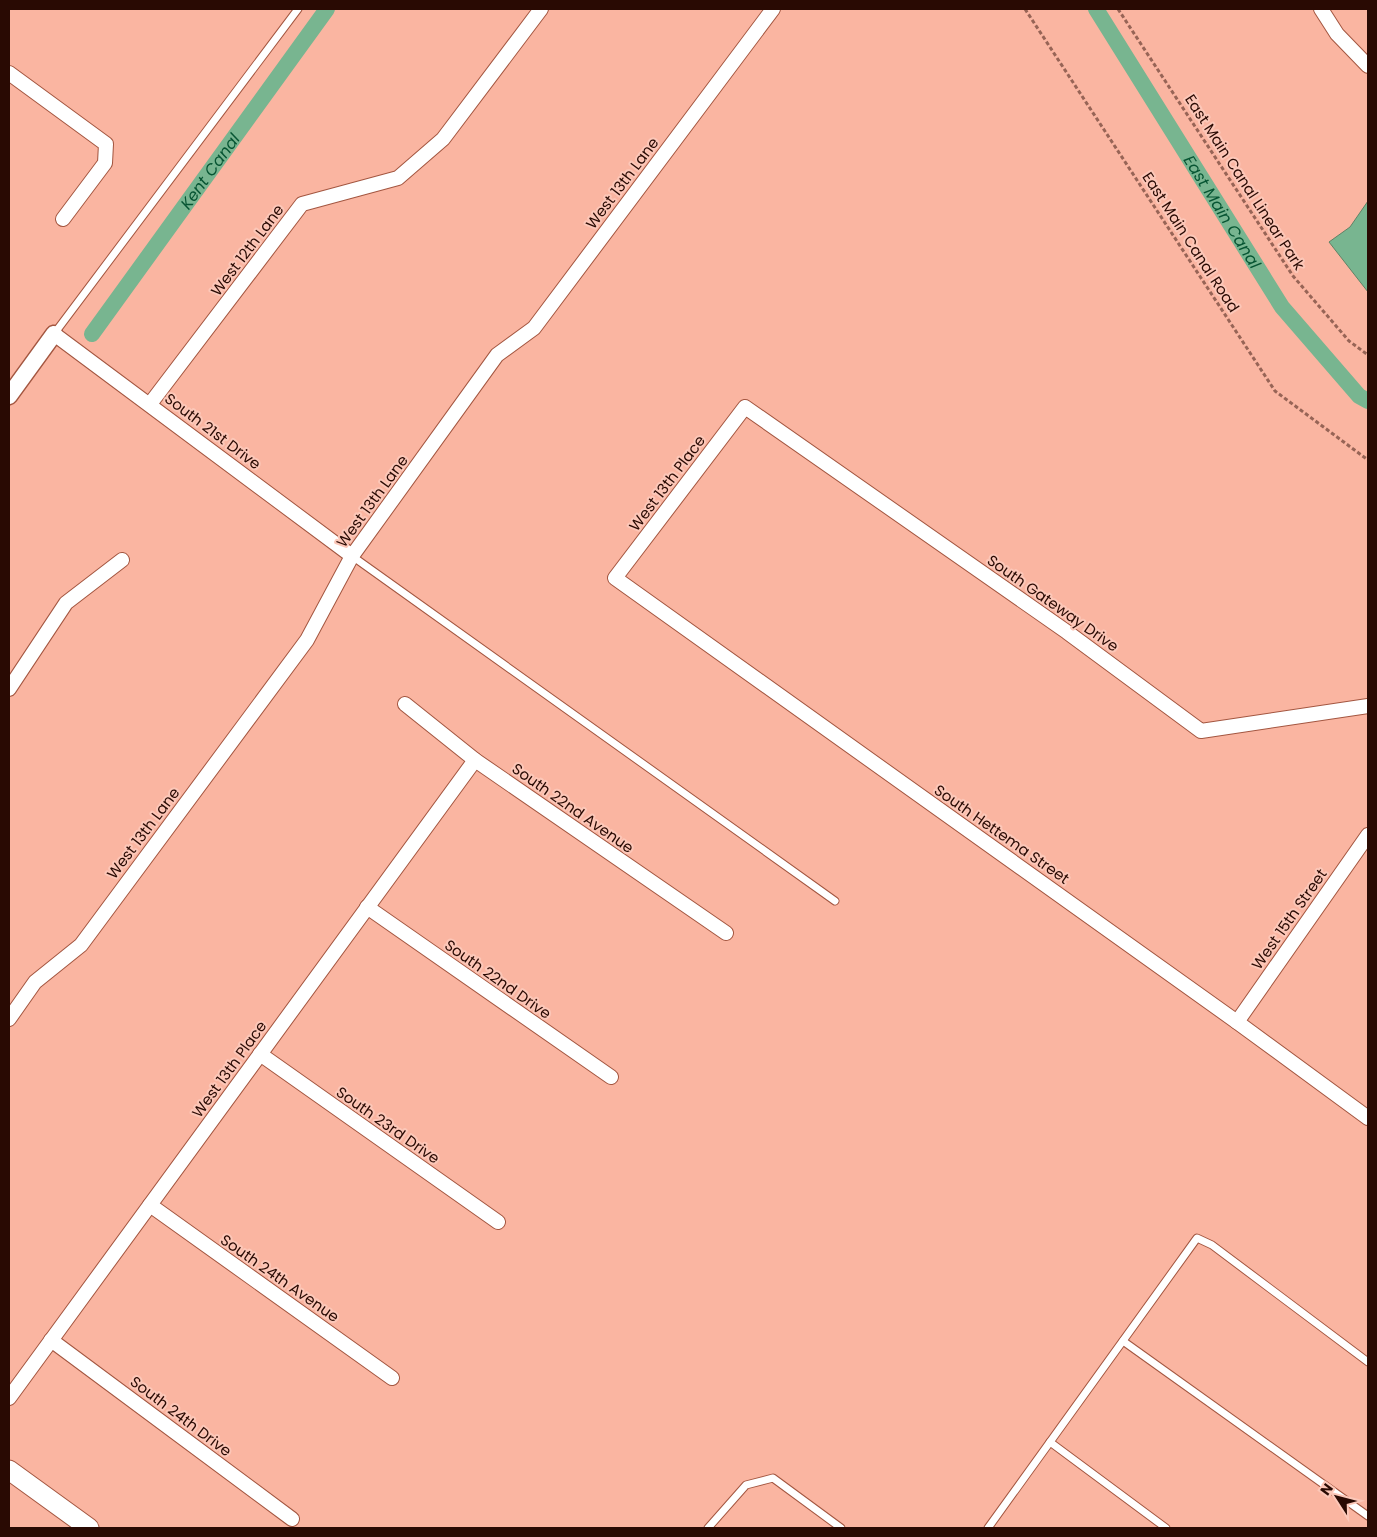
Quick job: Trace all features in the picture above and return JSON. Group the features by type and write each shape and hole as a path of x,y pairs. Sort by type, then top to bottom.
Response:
{"main road":[{"path":"9,1470 89,1528"}],"street":[{"name":"West 12th Lane","path":"150,404 302,204 398,178 443,139 541,9"},
{"name":"West 13th Lane","path":"9,1019 35,982 81,944 307,640 352,556 497,355 534,328 773,9"},
{"path":"1321,9 1337,34 1368,66"},
{"path":"9,73 106,144 105,163 63,219"},
{"path":"9,396 54,334"},
{"name":"South 21st Drive","path":"54,334 352,556"},
{"name":"West 13th Place","path":"615,578 746,407"},
{"name":"South Gateway Drive","path":"746,407 1067,632 1201,731 1368,706"},
{"path":"9,689 66,603 122,560"},
{"name":"South Hettema Street","path":"615,578 1237,1022 1368,1118"},
{"name":"South 22nd Avenue","path":"405,704 475,760 726,933"},
{"name":"West 13th Place","path":"9,1398 475,760"},
{"name":"West 15th Street","path":"1237,1022 1368,835"},
{"name":"South 22nd Drive","path":"367,907 611,1077"},
{"name":"South 23rd Drive","path":"260,1054 498,1222"},
{"name":"South 24th Avenue","path":"150,1205 392,1378"},
{"name":"South 24th Drive","path":"51,1340 292,1519"}],"lane":[{"path":"54,334 298,9"},
{"path":"352,556 835,901"},
{"path":"988,1528 1197,1238 1212,1245 1368,1362"},
{"path":"1123,1341 1368,1516"},
{"path":"1050,1442 1166,1528"},
{"path":"708,1528 746,1485 773,1478 841,1528"}],"path":[{"name":"East Main Canal Road","path":"1025,9 1275,391 1368,460"},
{"name":"East Main Canal Linear Park","path":"1118,9 1293,276 1349,342 1368,355"}],"shaded area":[{"path":"1368,201 1368,292 1329,242 1350,227"}],"waterway":[{"name":"Kent Canal","path":"92,334 327,9"},
{"name":"East Main Canal","path":"1096,9 1282,307 1359,396 1368,401"}]}
